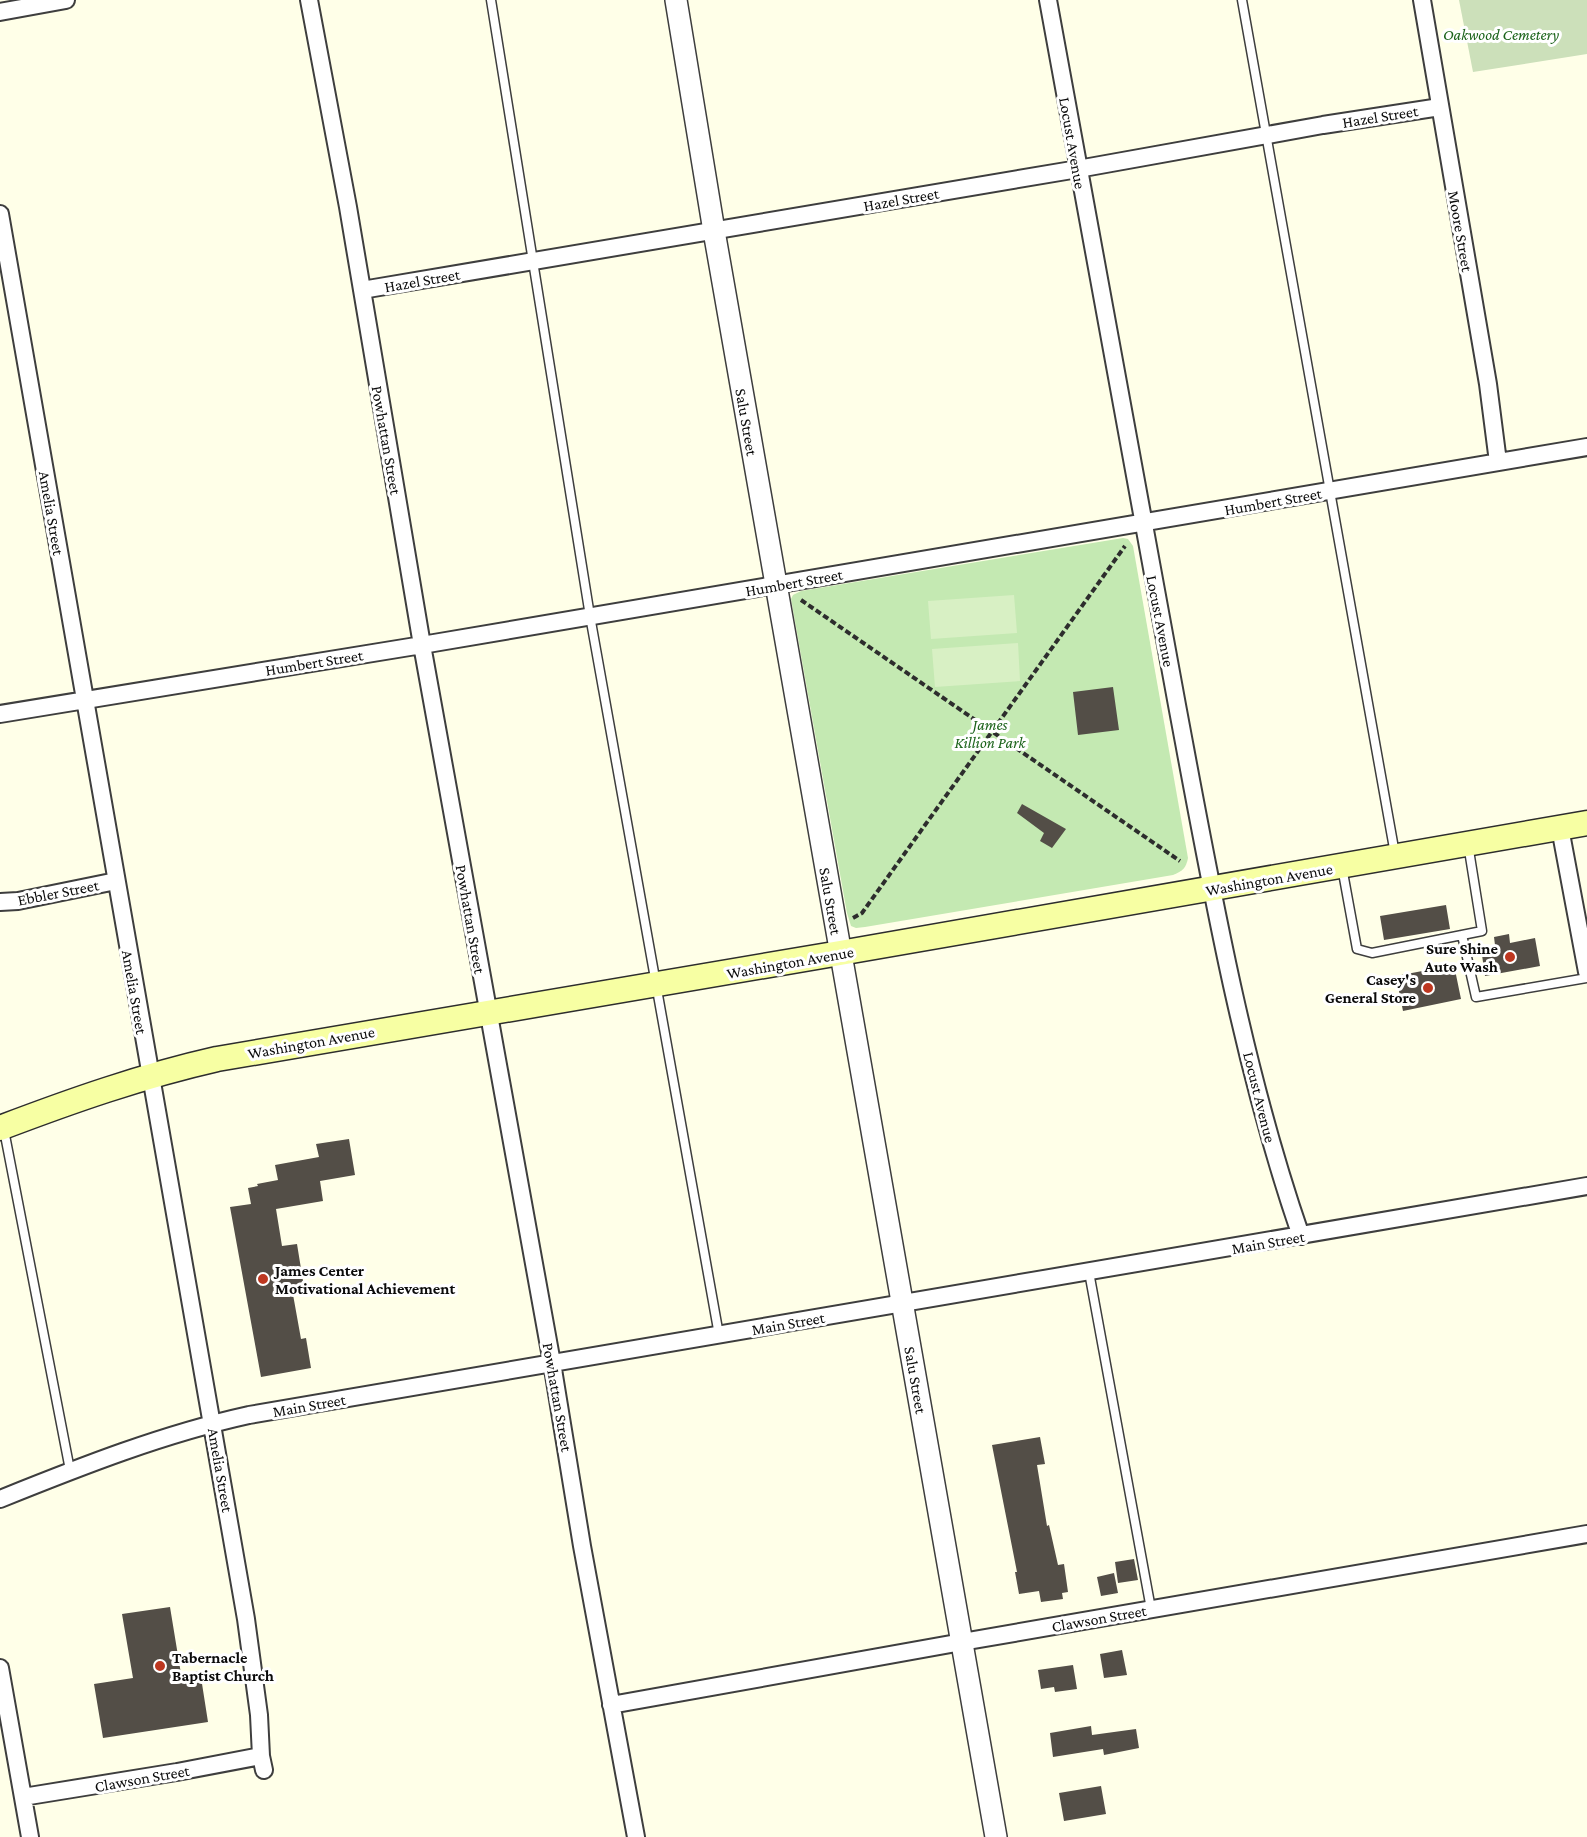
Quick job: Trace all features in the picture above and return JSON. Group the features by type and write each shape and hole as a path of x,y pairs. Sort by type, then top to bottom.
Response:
{"main road":[{"name":"Washington Avenue","path":"2,1127 89,1094 217,1059 1587,823"}],"street":[{"path":"0,12 66,0"},
{"name":"Powhattan Street","path":"309,0 362,290 422,645 552,1363 582,1546 636,1837"},
{"name":"Salu Street","path":"676,0 714,231 996,1837"},
{"name":"Locust Avenue","path":"1048,0 1142,523 1212,889 1279,1172 1301,1236"},
{"name":"Moore Street","path":"1422,0 1488,384 1498,462"},
{"name":"Hazel Street","path":"362,290 1440,107"},
{"name":"Amelia Street","path":"0,214 150,1076 213,1423 246,1619 259,1714 262,1763"},
{"name":"Humbert Street","path":"0,714 422,645 1587,447"},
{"path":"1560,828 1587,972"},
{"name":"Ebbler Street","path":"0,902 18,901 116,881"},
{"name":"Main Street","path":"0,1499 129,1448 213,1423 249,1415 1587,1186"},
{"name":"Clawson Street","path":"611,1705 1587,1534"},
{"path":"0,1668 30,1837"},
{"name":"Clawson Street","path":"23,1797 177,1772 262,1763"}],"lane":[{"path":"491,0 590,616 719,1335"},
{"path":"1242,0 1396,857"},
{"path":"1342,867 1357,949 1372,953 1482,931 1468,844"},
{"path":"1462,935 1476,997 1587,978"},
{"path":"2,1127 70,1470"},
{"path":"1089,1272 1151,1609"}],"path":[{"path":"849,919 862,913 1125,546"},
{"path":"801,600 1180,861"}],"green space":[{"name":"Oakwood Cemetery","path":"1459,0 1587,0 1587,54 1473,72"},
{"name":"James Killion Park","path":"1128,539 1133,546 1188,858 1185,867 1173,875 865,927 851,926 791,599 793,595 801,591"},
{"path":"1014,595 1017,633 931,639 928,601"},
{"path":"1018,643 1020,681 935,687 932,649"}],"building":[{"path":"1113,687 1119,730 1078,735 1073,692"},
{"path":"1022,804 1066,829 1052,848 1040,841 1044,833 1017,813"},
{"name":"Casey's General Store","path":"1446,905 1450,929 1384,940 1380,916"},
{"name":"Sure Shine Auto Wash","path":"1509,934 1510,943 1535,938 1540,966 1485,976 1481,948 1495,945 1494,937"},
{"name":"Casey's General Store","path":"1454,965 1461,999 1403,1011 1396,976"},
{"path":"349,1139 355,1175 320,1181 323,1201 276,1209 282,1246 297,1244 304,1287 292,1289 301,1339 306,1338 311,1368 261,1377 230,1207 251,1204 248,1188 278,1180 275,1165 319,1157 316,1144"},
{"path":"1040,1437 1045,1464 1037,1465 1047,1526 1049,1525 1058,1565 1064,1564 1068,1592 1062,1593 1063,1599 1041,1602 1039,1591 1019,1594 1015,1572 1017,1572 992,1445"},
{"path":"1134,1559 1138,1580 1118,1583 1115,1562"},
{"path":"1114,1573 1118,1593 1101,1596 1097,1577"},
{"path":"170,1607 181,1674 200,1671 208,1722 103,1738 94,1684 133,1678 122,1614"},
{"path":"1122,1650 1127,1675 1104,1678 1100,1654"},
{"path":"1073,1665 1077,1689 1055,1692 1054,1687 1041,1689 1038,1670"},
{"path":"1091,1726 1092,1735 1136,1729 1139,1748 1104,1755 1103,1749 1053,1757 1050,1733"},
{"path":"1101,1786 1106,1814 1064,1821 1059,1793"}],"place":[{"name":"Sure Shine Auto Wash","path":"1510,957"},
{"name":"Casey's General Store","path":"1428,988"},
{"name":"James Center Motivational Achievement","path":"263,1279"},
{"name":"Tabernacle Baptist Church","path":"160,1666"}]}
